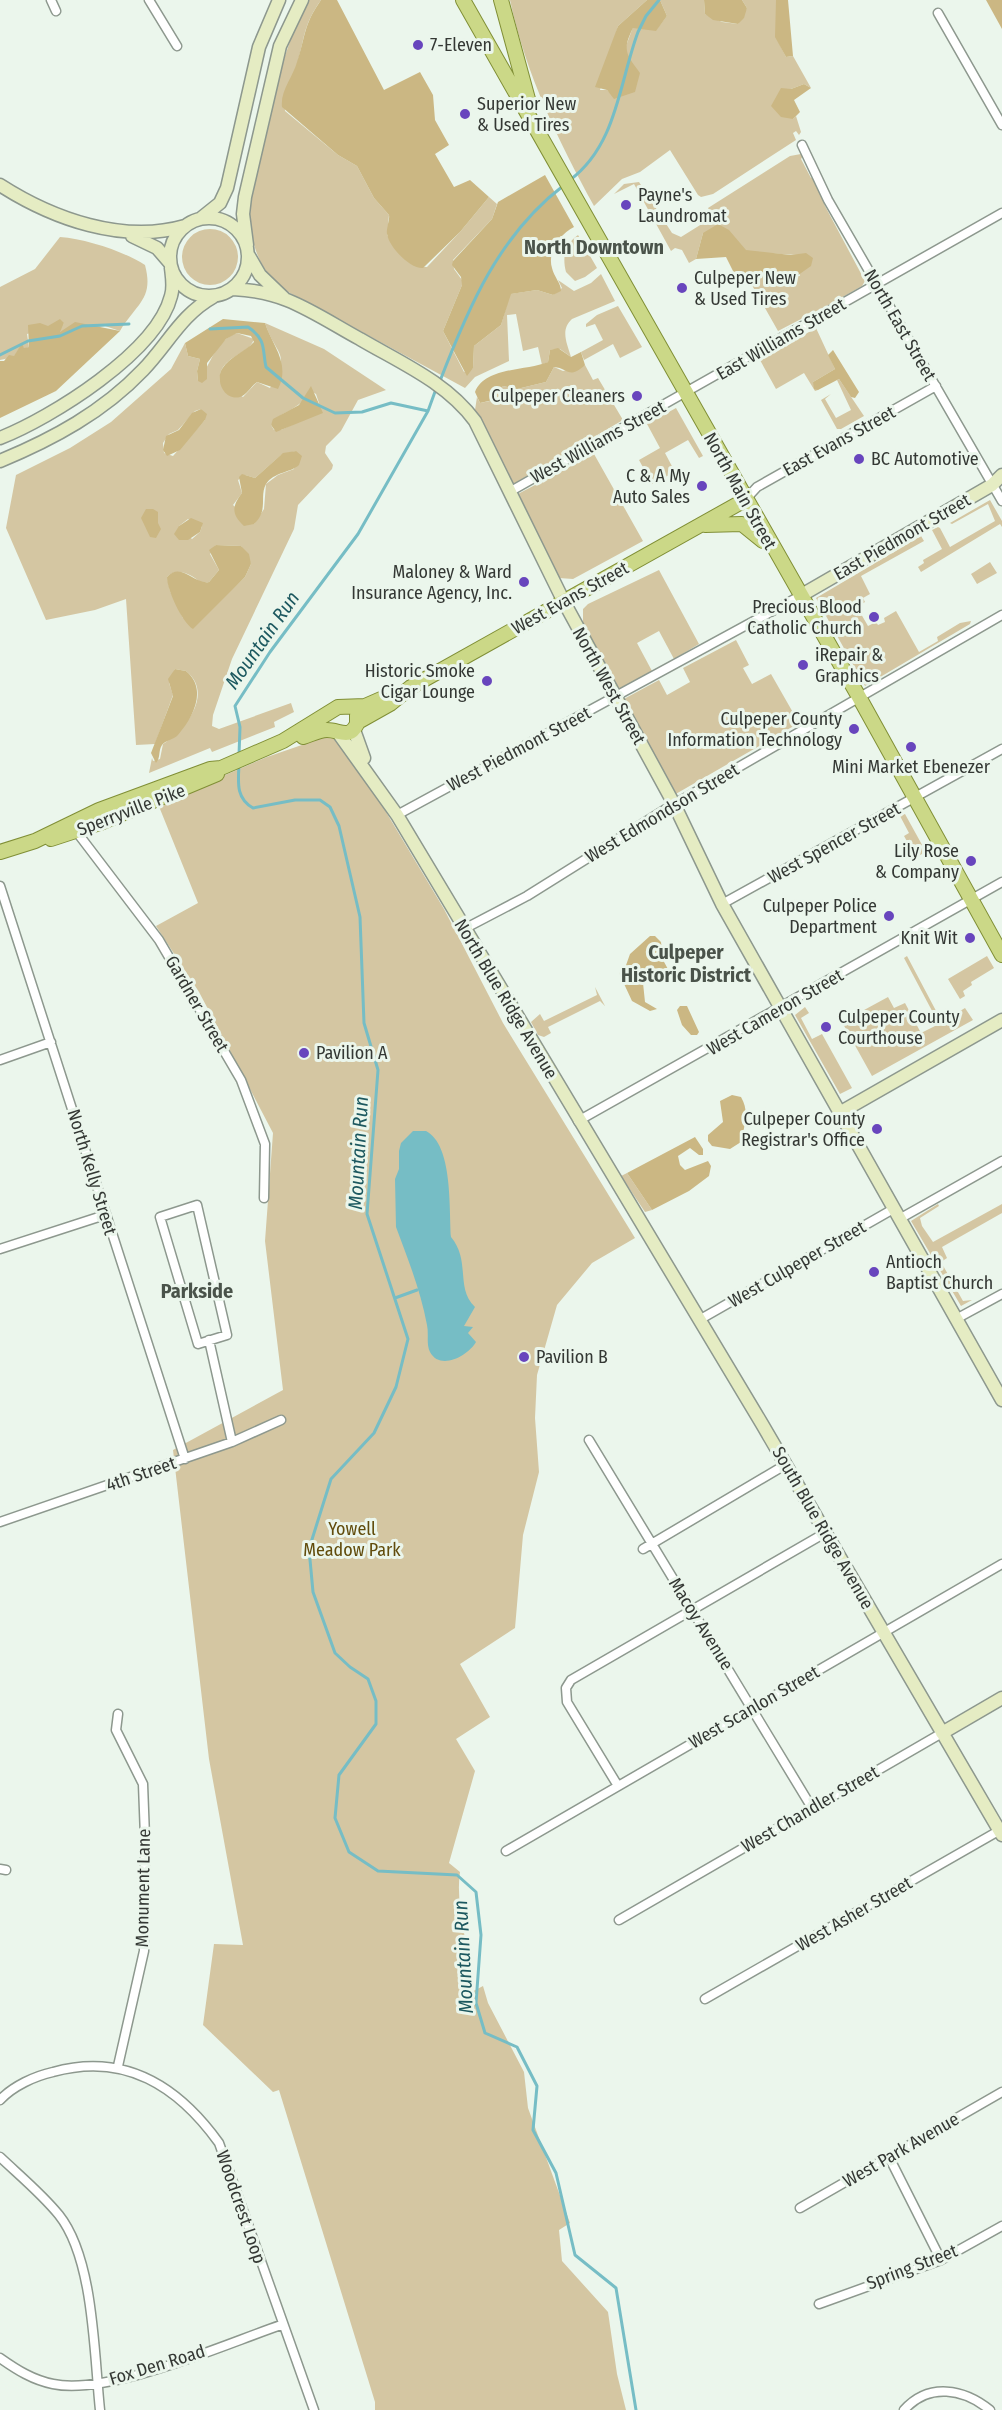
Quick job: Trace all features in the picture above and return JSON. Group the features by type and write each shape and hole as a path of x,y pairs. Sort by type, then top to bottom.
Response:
{"main road":[{"name":"North Main Street","path":"463,0 859,697 1002,955"},
{"name":"North Main Street","path":"469,0 479,27"},
{"path":"501,0 510,40 540,132"},
{"name":"West Evans Street","path":"348,706 365,705 395,697 746,500"},
{"path":"701,525 742,524 749,527 778,558"},
{"name":"West Evans Street","path":"356,726 390,704 395,697"},
{"path":"348,706 355,711 356,726 346,734 337,733 330,723 331,713 338,707 348,706"},
{"name":"Sperryville Pike","path":"0,852 35,841 99,810 210,769 221,768 283,741 331,713"},
{"name":"Sperryville Pike","path":"283,741 323,731 337,733"},
{"name":"Sperryville Pike","path":"35,841 54,839 76,831 216,776 221,768"}],"street":[{"path":"51,0 56,11"},
{"path":"150,0 177,46"},
{"path":"123,232 162,233 185,226 214,209 227,188 259,47 279,0"},
{"path":"0,461 65,431 98,409 142,370 189,313 213,297 233,289 247,267 248,250 243,214 246,191 280,46 302,0"},
{"path":"938,13 1002,125"},
{"name":"North East Street","path":"802,145 828,200 1002,501"},
{"path":"0,185 51,212 123,232 157,248 171,266 182,286 191,293 213,297"},
{"name":"East Williams Street","path":"685,394 1002,213"},
{"path":"200,219 223,220 241,234 248,250"},
{"path":"0,438 56,412 100,380 130,353 156,323 169,302 172,288 171,247 185,226"},
{"name":"North West Street","path":"248,250 260,275 287,300"},
{"name":"North West Street","path":"233,289 259,292 287,300 424,376 447,391 475,421 564,602 613,697 674,804 722,904 1002,1400"},
{"name":"East Evans Street","path":"746,500 757,487 936,386"},
{"name":"West Williams Street","path":"511,491 685,394"},
{"name":"East Piedmont Street","path":"800,596 992,485 1002,475"},
{"name":"West Piedmont Street","path":"397,815 800,596"},
{"name":"West Edmondson Street","path":"464,929 527,896 674,804 1002,615"},
{"name":"North Blue Ridge Avenue","path":"356,726 372,776"},
{"name":"North Blue Ridge Avenue","path":"337,733 372,776 397,815 639,1223"},
{"name":"West Spencer Street","path":"722,904 1002,749"},
{"name":"Gardner Street","path":"76,831 159,940 241,1080 265,1144 264,1198"},
{"name":"West Cameron Street","path":"578,1121 781,1009 1002,882"},
{"name":"North Kelly Street","path":"0,886 185,1459"},
{"path":"841,1112 1002,1020"},
{"path":"0,1060 51,1042"},
{"name":"West Culpeper Street","path":"699,1320 898,1213 1002,1161"},
{"path":"197,1205 227,1335 209,1340 198,1344 160,1217 197,1205"},
{"path":"0,1249 105,1215"},
{"name":"South Blue Ridge Avenue","path":"639,1223 699,1320 1001,1832"},
{"path":"956,1319 1002,1294"},
{"path":"209,1340 232,1442"},
{"name":"4th Street","path":"0,1522 232,1442 281,1420"},
{"name":"Macoy Avenue","path":"589,1440 812,1808"},
{"path":"643,1549 785,1465"},
{"path":"618,1786 567,1702 566,1688 578,1675 825,1533"},
{"name":"West Scanlon Street","path":"506,1851 1002,1564"},
{"name":"West Chandler Street","path":"619,1920 1002,1698"},
{"name":"Monument Lane","path":"118,1714 116,1730 143,1784 145,1837 144,1951 118,2066"},
{"name":"West Asher Street","path":"705,2000 1001,1832"},
{"name":"Woodcrest Loop","path":"0,2100 39,2075 73,2066 118,2066 167,2088 198,2114 219,2143 281,2325 314,2410"},
{"name":"West Park Avenue","path":"800,2208 1002,2092"},
{"path":"0,2157 59,2214 75,2240 86,2279 100,2410"},
{"path":"889,2157 941,2260"},
{"name":"Spring Street","path":"819,2304 941,2260 1002,2226"},
{"name":"Fox Den Road","path":"0,2358 23,2374 53,2384 97,2383 129,2378 281,2325"},
{"path":"904,2410 927,2394 950,2391 973,2397 990,2410"}],"green space":[{"path":"309,0 321,0 306,30 296,68 287,90 285,111 338,155 357,166 374,198 389,215 387,235 398,252 408,261 427,267 489,197 497,204 492,219 453,260 454,269 462,280 462,285 443,331 464,372 473,368 474,346 501,325 510,294 537,290 553,295 562,288 558,280 574,291 591,283 601,274 615,301 572,319 568,323 565,337 571,357 560,349 550,350 548,362 542,365 538,347 523,351 516,314 507,315 509,361 475,377 465,388 290,293 267,273 254,246 250,225 254,177 279,76 299,18"},
{"path":"510,0 647,0 618,26 600,90 607,90 610,93 626,55 626,46 633,27 656,30 667,16 660,0 704,0 705,14 722,22 738,24 747,8 742,0 776,0 776,37 786,57 793,56 811,88 804,84 791,89 793,119 796,116 801,132 799,135 796,131 793,133 796,140 713,194 701,197 698,195 670,150 640,172 622,179 594,206 544,106 525,55"},
{"path":"801,154 803,156 801,159 811,178 815,177 825,206 865,281 862,286 778,331 749,280 775,266 781,278 800,276 797,255 750,252 703,233 696,259 689,263 682,250 675,248 671,251 634,184 614,194 624,184 639,182 672,233 681,237 713,217 708,208 790,156"},
{"path":"210,229 221,231 230,237 236,246 238,257 236,268 230,277 221,283 210,285 199,283 190,277 184,268 182,257 184,246 190,237 199,231"},
{"path":"578,235 597,268 575,281 566,272 564,261 567,247"},
{"path":"60,237 104,246 145,265 146,293 120,331 105,326 59,332 64,323 27,334 29,347 24,349 22,344 14,357 0,360 0,287 35,269"},
{"path":"618,306 642,347 620,358 613,344 584,360 581,352 603,340 595,324 586,327 586,324 597,315"},
{"path":"265,323 324,349 386,390 358,400 341,431 326,446 325,453 333,465 332,469 298,505 294,529 232,659 213,715 212,726 219,729 291,703 294,712 274,722 275,727 212,752 210,748 149,773 152,758 153,761 160,759 163,744 180,730 193,711 198,690 194,680 186,671 175,669 169,683 173,695 155,744 136,745 126,599 95,610 46,620 6,528 16,475 70,448 111,422 171,369 185,343 188,356 200,359 197,371 198,381 223,341 237,333 254,339 251,345 223,367 220,382 243,397 257,382 270,388 277,376 281,360","holes":["309,390 316,394 319,403 313,415 281,430 274,430 271,425 275,420 297,406","201,409 205,420 173,456 164,453 163,443 169,434 178,430 195,411","296,451 294,469 278,475 266,484 264,509 254,524 233,505 242,493 238,480 245,475 255,478 281,455","188,519 202,526 200,532 192,539 179,526","216,545 241,546 251,564 245,577 212,608 183,618 170,591 167,577 179,572 188,574 200,582 209,582 219,570 210,554"]},
{"path":"816,328 835,369 813,382 818,390 815,391 804,373 776,389 760,360"},
{"path":"585,365 593,380 598,378 623,420 515,483 511,483 475,410 477,397 480,403 490,401 503,386 517,389 546,382 554,367 563,371"},
{"path":"839,379 864,416 837,429 821,400 831,394 825,399 836,418 851,410 837,380"},
{"path":"676,408 703,456 699,458 688,440 665,453 675,472 652,484 639,460 660,448 647,424"},
{"path":"594,454 643,541 573,579 559,578 516,495"},
{"path":"990,500 1002,521 1002,527 1000,524 921,572 918,567 924,563 923,560 942,549 932,530 940,528 950,547 995,521 988,504 950,523"},
{"path":"921,536 924,541 861,576 870,594 863,598 865,602 857,607 868,626 876,622 878,625 885,622 884,618 896,611 919,652 938,641 937,637 960,623 971,621 970,624 865,686 816,598"},
{"path":"990,562 997,573 977,584 971,574"},
{"path":"659,570 699,644 674,659 659,631 637,643 652,671 617,690 583,624 583,609 588,604"},
{"path":"736,640 749,665 743,668 752,684 771,674 799,723 674,795 622,700 659,680 667,695 690,682 683,668"},
{"name":"Yowell Meadow Park","path":"334,736 343,740 444,909 503,1023 635,1238 592,1263 557,1305 537,1375 535,1418 539,1472 523,1535 515,1628 460,1664 490,1717 456,1739 475,1771 449,1863 460,1872 460,1903 468,1964 466,1995 483,1986 488,2003 524,2072 528,2108 570,2223 559,2230 562,2261 608,2312 617,2374 626,2410 375,2410 375,2402 279,2090 273,2092 203,2025 214,1944 243,1945 209,1759 173,1450 283,1390 265,1241 273,1133 199,992 156,926 198,903 158,804 267,757"},
{"path":"905,814 926,852 916,857 904,836 909,833 900,816"},
{"path":"907,956 943,1024 946,1023 945,1020 965,1008 973,1020 872,1076 842,1022 888,997 894,1008 905,1003 921,1033 939,1024 904,958"},
{"path":"987,956 994,968 971,982 972,985 963,991 965,996 960,999 948,979"},
{"path":"595,987 605,1006 600,1001 548,1027 551,1033 544,1037 538,1035 531,1022 540,1014 544,1021 597,995"},
{"path":"805,1007 809,1013 801,1018 812,1039 822,1034 852,1088 840,1094 795,1015"},
{"path":"627,1173 652,1210 645,1212 621,1176"},
{"path":"938,1204 939,1206 920,1218 922,1226 933,1242 1002,1204 1002,1213 942,1247 947,1258 941,1262 963,1301 972,1300 961,1306 911,1221"}],"shaded area":[{"path":"321,0 337,0 384,90 420,72 433,95 435,120 449,145 435,154 454,187 470,180 489,197 460,232 423,268 406,261 392,245 387,234 389,215 374,198 357,166 338,155 282,107 283,95 295,68 308,24"},
{"path":"647,0 660,0 667,16 656,31 633,28 627,42 627,52 640,73 635,92 614,99 607,90 595,87 618,26"},
{"path":"704,0 742,0 747,8 744,18 738,24 713,20 705,14"},
{"path":"776,0 788,0 793,56 786,57 775,37"},
{"path":"986,0 1002,0 1002,29"},
{"path":"804,84 811,88 794,100 800,112 793,119 781,117 771,106 781,88 791,89"},
{"path":"545,175 574,227 556,244 551,256 552,268 561,291 553,295 537,290 511,294 501,325 474,346 473,368 467,376 443,331 462,285 461,277 452,265 453,261 492,219 498,202"},
{"path":"718,224 729,230 746,250 791,255 806,253 813,258 811,266 794,278 781,278 775,267 740,285 726,257 696,259 703,233"},
{"path":"60,319 64,323 60,332 75,322 120,331 56,391 0,418 0,361 4,361 9,355 14,356 22,343 24,348 29,347 28,325 40,323 48,326"},
{"path":"223,319 265,323 281,363 281,380 278,389 257,382 245,394 234,397 229,396 222,389 220,374 222,369 254,342 251,336 237,333 226,339 207,363 207,379 202,383 198,381 197,371 200,359 188,356 185,343"},
{"path":"558,348 571,357 581,352 585,365 575,372 554,367 546,382 517,389 503,386 493,400 480,403 475,392 488,378 507,371 548,362 550,350"},
{"path":"833,350 859,392 855,398 851,397 839,379 818,390 814,389 813,382 835,369 828,355"},
{"path":"311,386 323,413 276,432 271,425 273,419 299,405"},
{"path":"201,409 207,414 205,420 180,450 167,456 163,450 166,436 179,430 192,413"},
{"path":"296,451 302,456 299,465 269,480 264,489 263,509 259,519 254,524 244,526 234,510 242,493 239,477 242,474 255,478 283,453"},
{"path":"146,509 158,512 158,523 161,529 156,538 150,537 141,518"},
{"path":"191,518 203,523 200,532 188,540 179,540 174,534 179,526"},
{"path":"216,545 241,546 249,554 251,564 245,577 193,629 184,620 176,605 167,577 178,571 209,582 219,570 209,550"},
{"path":"175,669 186,671 193,678 196,686 196,703 189,720 178,735 162,745 156,763 151,753 173,696 168,679"},
{"path":"650,936 655,936 661,942 663,960 669,971 664,983 658,984 647,979 643,983 645,1002 657,1009 650,1011 632,1001 619,973 625,968 630,954"},
{"path":"680,1006 687,1006 699,1032 697,1035 691,1035 682,1025 677,1010"},
{"path":"732,1095 741,1097 745,1108 746,1119 741,1142 730,1149 712,1146 708,1141 708,1135 723,1122 720,1101"},
{"path":"695,1137 703,1149 703,1155 699,1155 690,1148 678,1156 680,1165 685,1170 708,1161 711,1166 709,1176 689,1191 652,1210 627,1173"}],"water":[{"path":"413,1131 426,1131 435,1138 441,1149 448,1178 451,1237 460,1255 469,1300 475,1307 464,1326 473,1327 468,1333 476,1342 461,1356 447,1361 435,1358 430,1352 428,1328 421,1300 396,1227 395,1179 399,1169 399,1151 401,1143"}],"waterway":[{"name":"Mountain Run","path":"570,180 586,166 607,131 638,32 646,16 659,0"},
{"name":"Mountain Run","path":"440,381 474,300 503,250 540,205 563,186"},
{"path":"0,355 28,341 60,336 82,326 129,324"},
{"path":"210,329 248,327 261,341 266,367 303,398 335,413 362,412 391,403 428,411"},
{"name":"Mountain Run","path":"239,755 240,727 235,706 270,652 358,534 428,411 436,389"},
{"name":"Mountain Run","path":"239,765 239,790 243,800 253,808 295,800 320,800 330,807 339,826 360,917 364,1023 378,1070 367,1214 408,1339 396,1387 374,1433 331,1479 309,1549 313,1592 335,1653 368,1679 376,1701 376,1724 339,1775 335,1818 349,1852 378,1871 457,1875 476,1892 481,1935 476,2003 485,2033 517,2047 537,2086 533,2130 556,2173 575,2255 616,2288 636,2410"},
{"path":"395,1298 417,1290"}],"place":[{"name":"7-Eleven","path":"418,45"},
{"name":"Superior New & Used Tires","path":"465,114"},
{"name":"Payne's Laundromat","path":"626,205"},
{"name":"Culpeper New & Used Tires","path":"682,288"},
{"name":"Culpeper Cleaners","path":"637,396"},
{"name":"BC Automotive","path":"859,459"},
{"name":"C & A My Auto Sales","path":"702,486"},
{"name":"Maloney & Ward Insurance Agency, Inc.","path":"524,582"},
{"name":"Precious Blood Catholic Church","path":"874,617"},
{"name":"iRepair & Graphics","path":"803,665"},
{"name":"Historic Smoke Cigar Lounge","path":"487,681"},
{"name":"Culpeper County Information Technology","path":"854,729"},
{"name":"Mini Market Ebenezer","path":"911,747"},
{"name":"Lily Rose & Company","path":"971,861"},
{"name":"Culpeper Police Department","path":"889,916"},
{"name":"Knit Wit","path":"970,938"},
{"name":"Culpeper County Courthouse","path":"826,1027"},
{"name":"Pavilion A","path":"304,1053"},
{"name":"Culpeper County Registrar's Office","path":"877,1129"},
{"name":"Antioch Baptist Church","path":"874,1272"},
{"name":"Pavilion B","path":"524,1357"}],"district":[{"name":"North Downtown","path":"594,247"},
{"name":"Culpeper Historic District","path":"686,964"},
{"name":"Parkside","path":"197,1291"}]}
